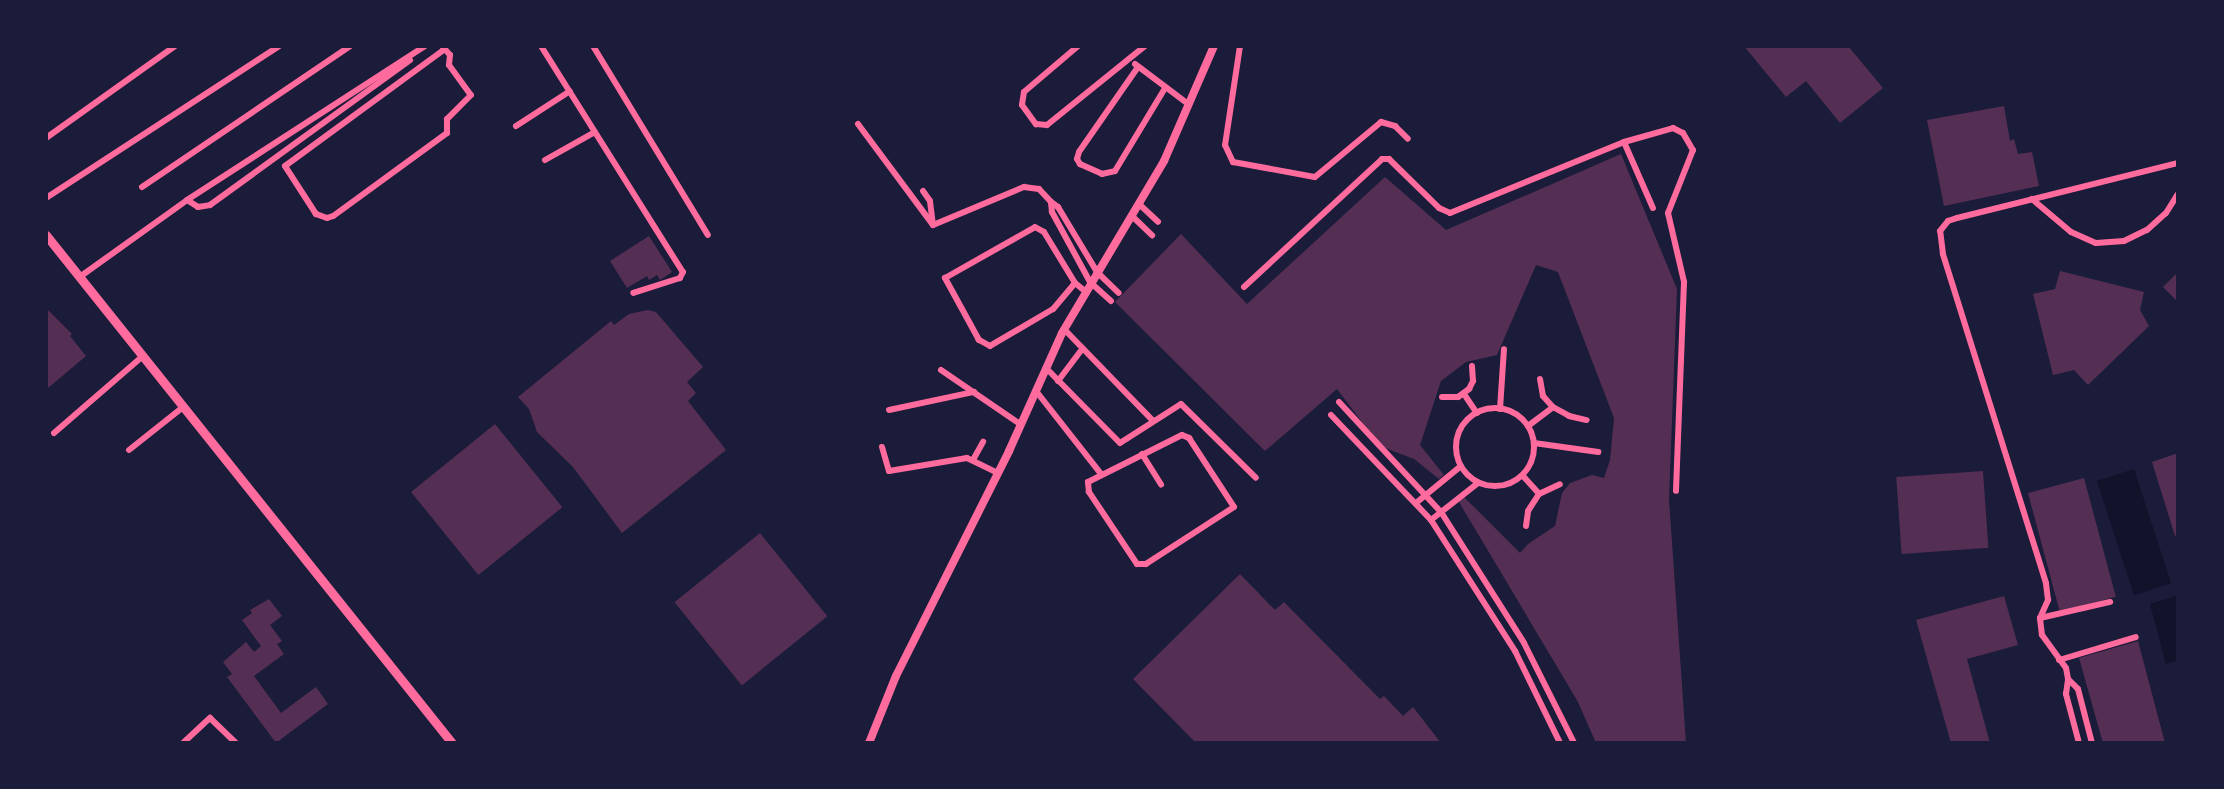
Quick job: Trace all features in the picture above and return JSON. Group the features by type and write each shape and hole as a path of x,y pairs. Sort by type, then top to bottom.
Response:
{"main road":[{"path":"46,235 452,743"}],"street":[{"path":"46,138 175,46"},
{"path":"46,198 279,46"},
{"path":"142,187 350,46"},
{"path":"187,200 198,207 210,205 427,46"},
{"path":"81,276 187,200 427,46"},
{"path":"541,46 683,272 680,278 633,293"},
{"path":"593,46 708,235"},
{"path":"1078,46 1024,92 1022,105 1036,124 1047,125 1145,46"},
{"path":"869,743 896,676 998,473 1066,324 1164,161 1214,46"},
{"path":"1240,46 1225,145 1233,162 1315,177 1381,122 1395,126 1408,139"},
{"path":"444,48 450,55 449,65 471,95 447,119 447,133 333,216 327,218 316,214 285,166 444,48"},
{"path":"1130,59 1188,104"},
{"path":"1138,67 1079,152 1077,159 1080,164 1110,176 1165,88"},
{"path":"516,126 570,91"},
{"path":"858,124 933,225"},
{"path":"1244,287 1382,159 1389,159 1439,208 1450,213 1624,142 1673,128 1683,133 1693,150 1668,213 1684,282 1676,491"},
{"path":"545,160 595,132"},
{"path":"1624,142 1653,208"},
{"path":"2079,743 2066,694 2066,668 2042,635 2040,618 2048,600 2046,583 1940,243 1940,231 1948,221 2178,163"},
{"path":"933,225 1024,187 1039,189 1058,207 1097,272 1119,293"},
{"path":"923,191 930,201 933,225"},
{"path":"2032,199 2071,232 2096,243 2124,241 2147,230 2166,213 2178,194"},
{"path":"1051,202 1052,212 1088,286"},
{"path":"1139,204 1158,222"},
{"path":"1132,216 1152,235"},
{"path":"1075,283 1053,309 990,346 979,340 945,278 1035,227 1044,232 1075,283 1088,286 1111,301"},
{"path":"1053,309 1083,348 1153,421"},
{"path":"1058,381 1083,348"},
{"path":"1500,409 1504,349"},
{"path":"54,433 143,356"},
{"path":"1442,397 1450,399 1464,394 1473,381 1472,366"},
{"path":"1046,368 1120,443 1127,442 1181,404 1256,478"},
{"path":"941,370 1020,424"},
{"path":"1540,379 1543,396 1553,407 1569,416 1587,420"},
{"path":"1036,391 1101,474"},
{"path":"889,410 974,392"},
{"path":"1464,394 1477,413"},
{"path":"1339,402 1441,512 1524,643 1574,743"},
{"path":"129,450 183,407"},
{"path":"1528,426 1553,407"},
{"path":"1500,409 1516,414 1528,426 1534,443 1534,455 1523,476 1501,486 1478,483 1461,466 1457,437 1466,421 1477,413 1500,409"},
{"path":"1331,415 1431,520 1515,651 1560,743"},
{"path":"1186,436 1234,507 1141,565 1133,562 1089,492 1088,482 1142,454 1186,436"},
{"path":"973,460 983,442"},
{"path":"1534,443 1598,452"},
{"path":"882,447 889,471 962,458 998,473"},
{"path":"1142,454 1161,484"},
{"path":"1416,503 1461,466"},
{"path":"1523,476 1539,494"},
{"path":"1431,520 1478,483"},
{"path":"1526,526 1528,511 1539,494 1560,484"},
{"path":"2040,618 2110,602"},
{"path":"2059,660 2136,637"},
{"path":"2068,679 2078,689 2092,743"},
{"path":"183,743 210,718 236,743"}],"shaded area":[{"path":"2134,469 2171,583 2134,595 2097,481"},
{"path":"2176,596 2178,660 2166,664 2150,604"}],"building":[{"path":"1744,46 1848,46 1883,88 1840,123 1806,81 1786,97"},
{"path":"2004,106 2010,141 2014,139 2018,154 2032,152 2039,186 1944,206 1927,120"},
{"path":"1621,154 1677,289 1669,499 1686,743 1596,743 1578,702 1459,502 1464,497 1520,553 1555,526 1562,493 1570,483 1592,475 1604,478 1610,460 1614,418 1558,272 1536,265 1497,355 1466,362 1441,381 1420,445 1444,475 1439,479 1414,459 1380,446 1337,389 1265,451 1115,302 1181,234 1247,304 1385,177 1446,230"},
{"path":"649,236 672,272 660,280 657,275 649,280 647,276 627,288 610,261"},
{"path":"2060,271 2144,292 2140,310 2149,326 2088,385 2074,370 2053,375 2033,294 2055,289"},
{"path":"2178,272 2178,302 2163,287"},
{"path":"46,308 72,334 70,336 86,356 48,388"},
{"path":"648,310 656,312 703,367 687,382 696,393 688,401 726,450 622,533 573,467 537,432 529,409 518,397 611,321 614,325 629,314"},
{"path":"495,424 562,507 478,575 411,492"},
{"path":"2178,453 2178,535 2175,536 2152,462"},
{"path":"1983,471 1988,548 1902,554 1896,477"},
{"path":"2084,478 2116,597 2060,612 2028,493"},
{"path":"760,533 827,616 742,685 675,602"},
{"path":"1240,574 1275,610 1284,602 1380,699 1384,696 1403,716 1413,707 1441,743 1196,743 1133,679"},
{"path":"2004,596 2018,645 1967,659 1990,743 1951,743 1916,620"},
{"path":"269,599 282,616 270,625 282,641 277,644 284,654 254,676 281,713 316,687 328,704 276,743 227,677 232,674 223,662 246,642 254,652 261,646 242,620 252,613 250,610"},
{"path":"2138,641 2165,743 2103,743 2079,658"}]}
